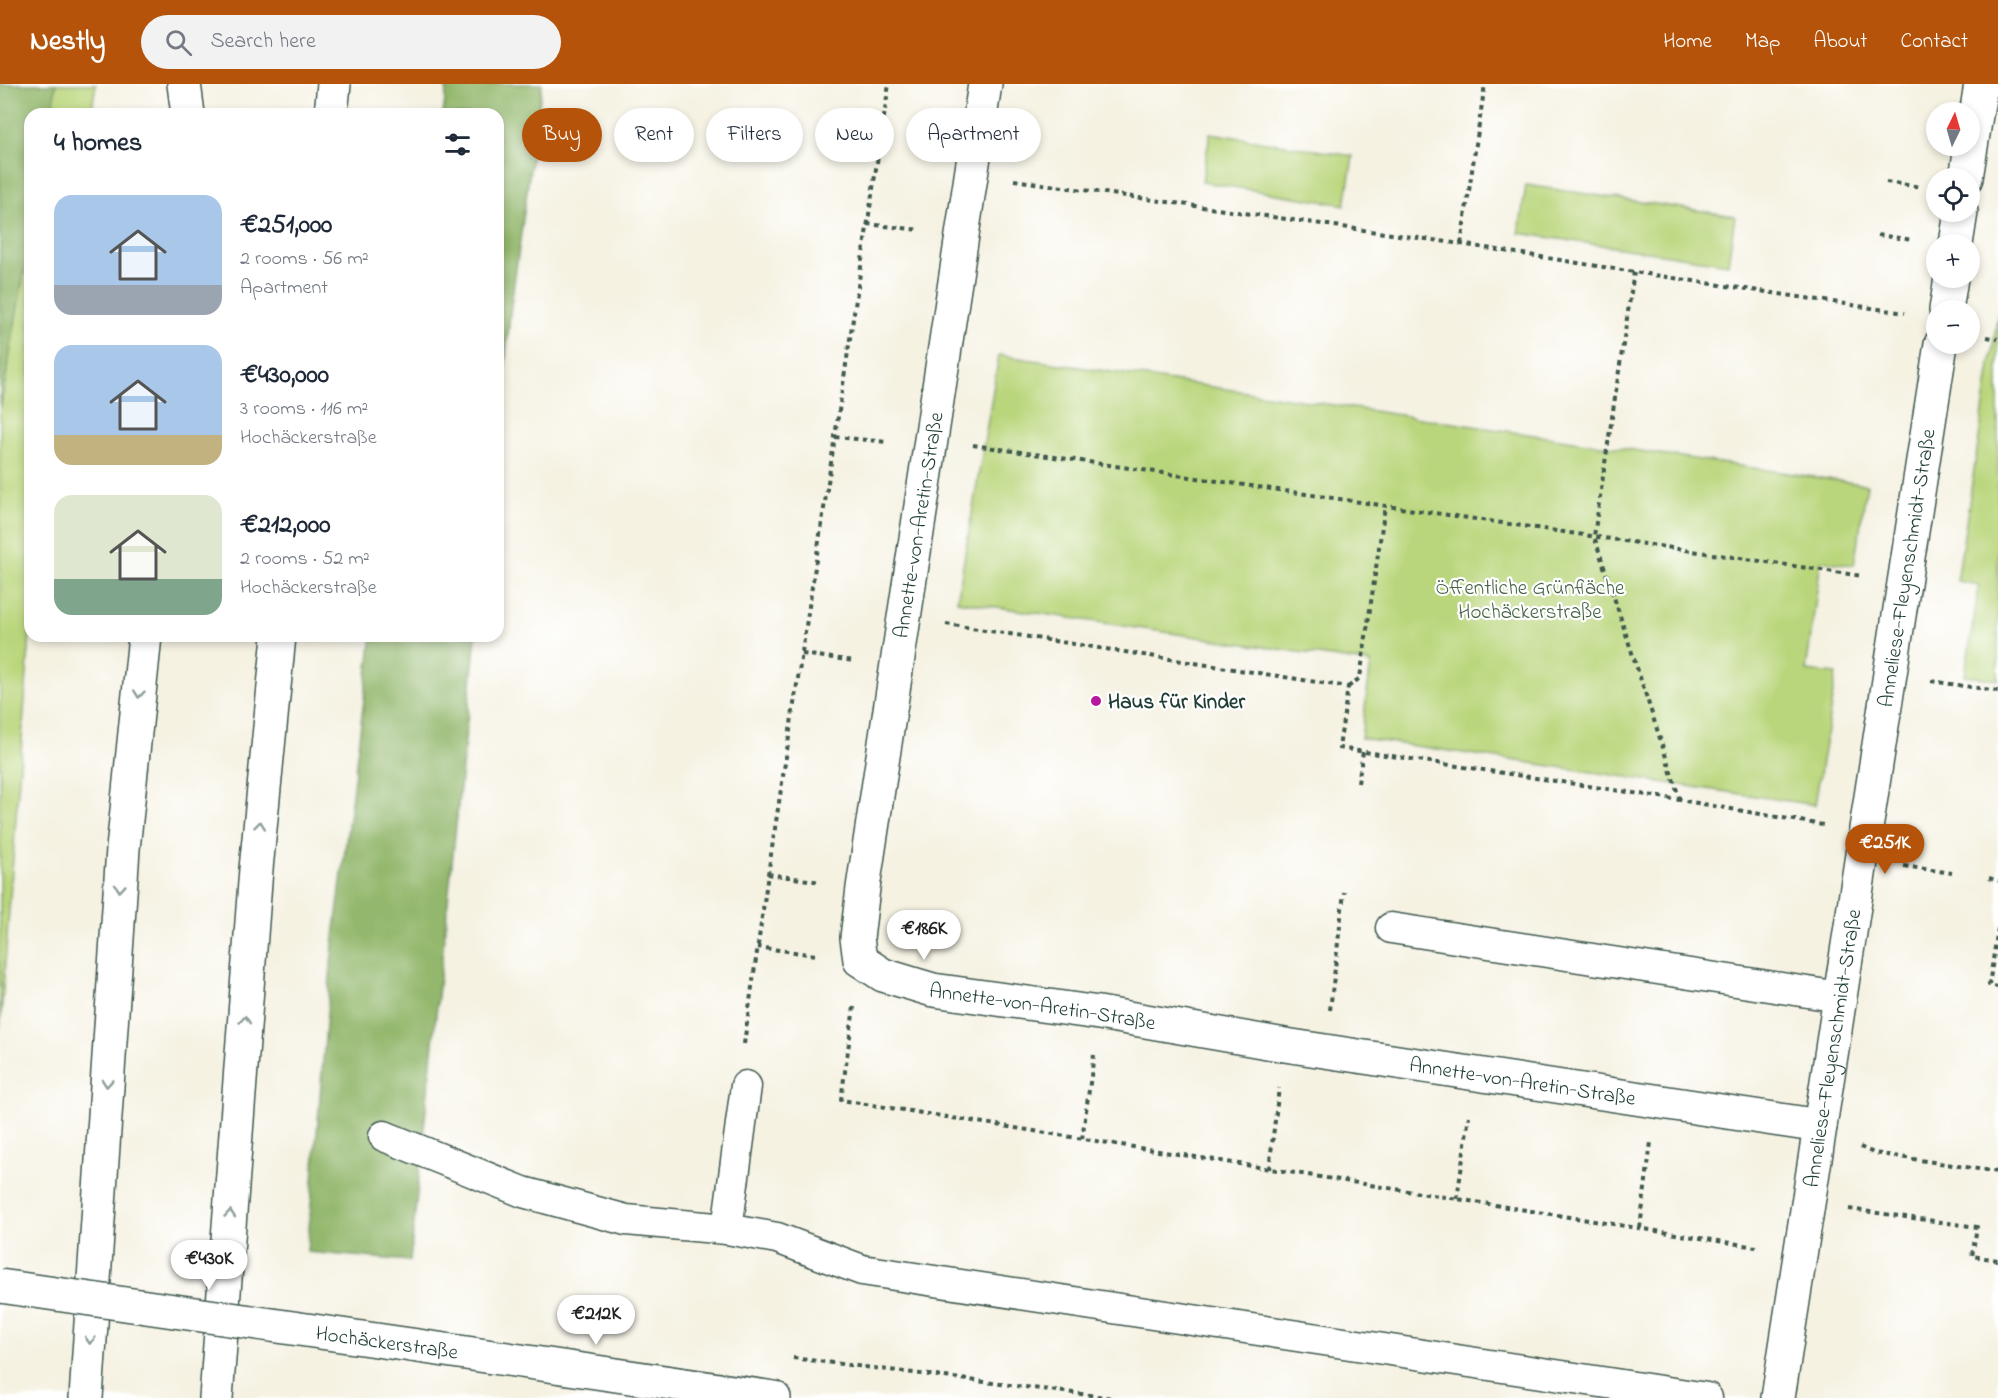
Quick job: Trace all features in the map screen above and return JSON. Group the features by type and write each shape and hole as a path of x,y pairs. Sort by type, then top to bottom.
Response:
{"main road":[{"path":"184,84 187,108"},
{"path":"206,108 209,84"},
{"path":"332,108 334,84"},
{"name":"Annette-von-Aretin-Straße","path":"985,84 863,888 857,938 860,960 882,975 933,990 1820,1126"},
{"path":"1968,168 1981,84"},
{"name":"Anneliese-Fleyenschmidt-Straße","path":"1778,1398 1939,354"},
{"path":"86,1398 123,849 144,642"},
{"path":"216,1398 256,869 278,642"},
{"name":"Hochäckerstraße","path":"0,1286 774,1398"}],"lane":[{"path":"1391,928 1840,997"},
{"path":"727,1229 746,1086"},
{"path":"384,1136 523,1192 626,1220 727,1229 777,1238 862,1270 1707,1398"}],"path":[{"path":"746,1086 741,1065 757,947 889,84"},
{"path":"1461,244 1485,84"},
{"path":"972,173 1461,244 1911,314"},
{"path":"1886,182 1921,187"},
{"path":"867,224 962,236"},
{"path":"1878,235 1913,240"},
{"path":"1634,272 1594,536 1680,800"},
{"path":"1988,337 1998,339"},
{"path":"835,437 930,447"},
{"path":"991,446 1818,570"},
{"path":"1385,506 1360,678 1348,687 1339,748 1680,800 1821,825 1866,830"},
{"path":"904,618 1348,687"},
{"path":"802,654 897,668"},
{"path":"1358,783 1363,752"},
{"path":"768,874 863,888"},
{"path":"1989,878 1998,880"},
{"path":"1325,1051 1344,892"},
{"path":"1998,928 1989,985 1998,987"},
{"path":"757,947 860,960 857,1000 854,1005 840,1100 1756,1248"},
{"path":"1820,1126 1874,1153 1998,1172"},
{"path":"1848,1209 1977,1227 1972,1256 1998,1260"}],"green space":[{"path":"0,84 53,100 56,84 96,84 92,108 24,108 24,642 29,642 0,1029"},
{"path":"0,84 56,84 53,108 24,108 24,273 0,411"},
{"path":"447,84 542,84 539,108 522,108 522,162 531,162 504,372 504,108 444,108"},
{"path":"1210,133 1353,156 1345,205 1202,182"},
{"path":"1526,185 1735,216 1728,264 1519,233"},
{"path":"1998,313 1998,680 1965,675 1979,585 1957,581"},
{"name":"Öffentliche Grünfläche Hochäckerstraße","path":"999,355 1867,485 1854,565 1821,561 1806,671 1836,674 1815,805 1361,738 1371,663 957,601"},
{"path":"371,642 475,642 410,1261 307,1252 332,953"}],"place":[{"name":"Haus für Kinder","path":"1096,701"}]}
